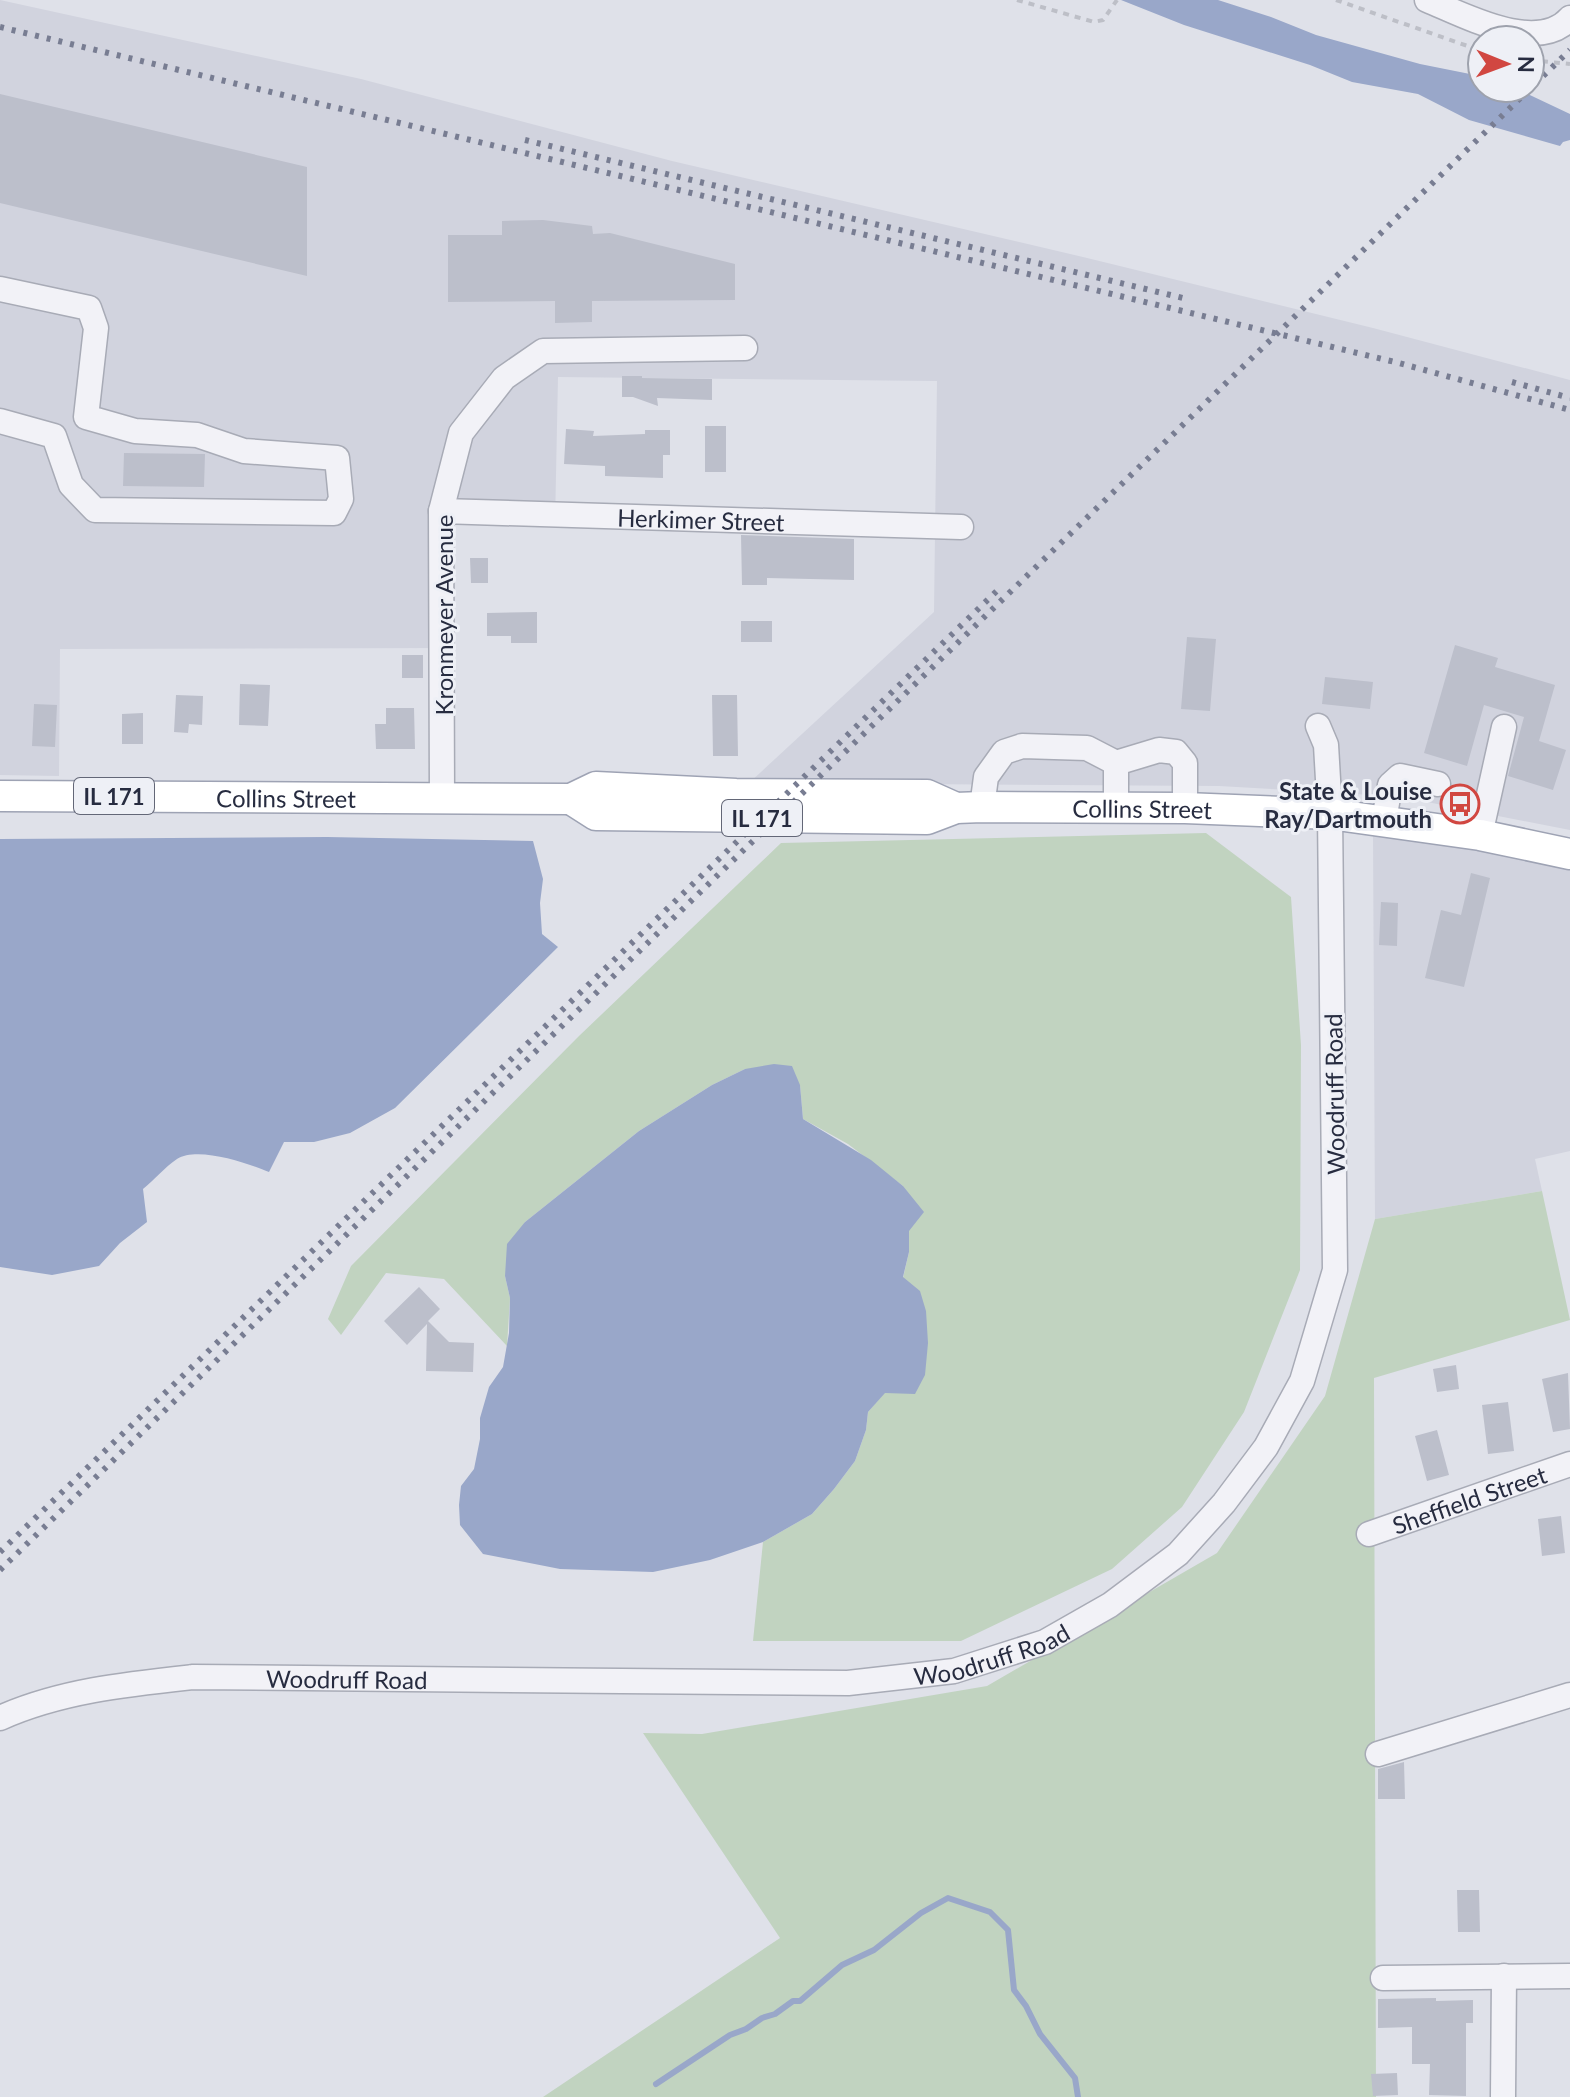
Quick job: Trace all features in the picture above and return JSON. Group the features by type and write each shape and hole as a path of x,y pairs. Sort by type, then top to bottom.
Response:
{"main road":[{"name":"Collins Street","path":"0,796 571,799 596,787 736,794 927,795 969,807 1185,808 1330,814"},
{"name":"IL 171","path":"1330,814 1480,835 1570,854"}],"street":[{"path":"1427,0 1520,34 1553,30 1569,22"},
{"path":"0,289 89,308 96,328 86,417"},
{"name":"Kronmeyer Avenue","path":"442,799 441,511 461,433 504,378 543,351 745,348"},
{"path":"0,421 54,436 86,417 135,431 197,435 244,451 337,458 341,499 334,513 95,510 71,485 54,436"},
{"name":"Herkimer Street","path":"441,511 961,527"},
{"name":"Woodruff Road","path":"0,1718 73,1694 133,1683 193,1677 848,1683 954,1671 1045,1642 1110,1605 1178,1554 1224,1503 1266,1447 1302,1381 1335,1270 1330,814 1326,745 1318,726"},
{"path":"1480,835 1504,727"},
{"path":"969,807 1004,752 1022,746 1087,748 1116,763 1159,750 1176,752 1185,763 1185,808"},
{"path":"1116,763 1116,807"},
{"path":"1384,821 1390,785 1400,776 1438,784"},
{"name":"Sheffield Street","path":"1369,1534 1570,1464"},
{"path":"1378,1754 1570,1695"},
{"path":"1503,2097 1504,1976"},
{"path":"1383,1978 1570,1976"}],"path":[{"path":"1017,0 1094,22 1103,20 1116,2"},
{"path":"1336,0 1466,45"},
{"path":"1546,62 1570,64"}],"shaded area":[{"path":"0,0 361,79 672,161 1083,257 1570,380 1570,830 1422,801 1219,786 749,783 934,612 937,381 558,377 555,524 449,520 449,648 60,649 59,776 0,775"},
{"path":"1373,833 1473,844 1570,869 1570,1151 1535,1159 1542,1191 1375,1219"}],"green space":[{"path":"1206,833 1291,897 1301,1045 1300,1270 1244,1412 1182,1507 1112,1569 961,1641 753,1641 763,1542 812,1514 855,1461 866,1430 868,1412 885,1392 899,1392 903,1278 909,1252 903,1186 848,1144 803,1119 800,1085 745,1069 712,1085 639,1131 525,1222 505,1276 510,1298 507,1346 444,1279 386,1273 341,1335 328,1319 351,1266 579,1036 781,843"},
{"path":"1542,1191 1570,1320 1374,1378 1376,2097 543,2097 780,1938 643,1733 702,1734 987,1686 1217,1553 1325,1396 1375,1219"}],"water":[{"path":"1121,0 1218,0 1316,35 1466,74 1466,104 1546,103 1570,114 1570,140 1560,146 1469,120 1418,94 1352,82 1310,65 1184,25"},
{"path":"327,837 533,841 543,879 540,903 542,934 558,947 395,1108 350,1133 314,1142 284,1142 269,1172 210,1155 186,1155 177,1159 143,1189 147,1222 120,1243 99,1266 52,1275 0,1267 0,839"},
{"path":"774,1064 792,1066 800,1085 803,1119 871,1160 903,1186 924,1212 909,1231 909,1252 903,1277 920,1291 926,1311 928,1343 925,1375 915,1394 885,1393 868,1412 866,1430 855,1461 834,1489 812,1514 763,1542 710,1560 653,1572 560,1569 483,1554 460,1525 459,1505 461,1486 474,1469 480,1439 480,1418 489,1387 503,1367 509,1333 510,1298 505,1276 507,1244 525,1222 639,1131 712,1085 745,1069"}],"building":[{"path":"0,94 307,167 307,276 0,203"},
{"path":"543,220 592,226 593,234 610,233 735,264 735,300 592,301 592,322 555,323 555,301 448,302 448,235 502,235 502,221"},
{"path":"622,376 712,379 712,400 657,398 658,406 633,397 622,397"},
{"path":"705,426 726,426 726,472 705,472"},
{"path":"566,429 594,431 593,436 670,430 670,455 663,455 663,478 605,476 605,466 564,464"},
{"path":"124,453 205,454 204,487 123,486"},
{"path":"741,535 854,539 854,580 767,578 767,585 742,585"},
{"path":"470,558 488,558 488,583 471,583"},
{"path":"537,612 537,643 511,643 511,636 487,636 487,613"},
{"path":"741,621 772,621 772,642 741,642"},
{"path":"1187,637 1216,639 1210,711 1181,709"},
{"path":"1455,645 1498,658 1495,667 1555,685 1539,741 1566,750 1553,790 1508,776 1524,717 1484,705 1467,766 1424,753"},
{"path":"402,655 423,655 423,678 402,678"},
{"path":"1325,677 1373,682 1370,709 1322,704"},
{"path":"240,684 270,685 268,726 239,725"},
{"path":"176,695 203,696 202,725 189,724 188,733 174,732"},
{"path":"712,695 737,695 738,756 713,756"},
{"path":"34,704 57,705 55,747 32,746"},
{"path":"386,708 414,708 415,749 376,749 375,724 386,724"},
{"path":"143,713 143,744 122,744 122,714"},
{"path":"1471,873 1490,878 1464,987 1425,978 1441,910 1461,915"},
{"path":"1381,902 1398,903 1397,946 1379,945"},
{"path":"419,1287 440,1309 428,1321 449,1342 474,1343 473,1372 426,1371 427,1324 407,1345 384,1321"},
{"path":"1456,1365 1459,1389 1437,1392 1433,1369"},
{"path":"1568,1373 1570,1429 1553,1432 1542,1379"},
{"path":"1508,1402 1514,1451 1488,1454 1482,1405"},
{"path":"1437,1430 1449,1475 1427,1481 1415,1436"},
{"path":"1561,1516 1565,1553 1542,1556 1538,1519"},
{"path":"1404,1762 1405,1799 1378,1799 1378,1769"},
{"path":"1457,1890 1479,1890 1480,1932 1458,1932"},
{"path":"1436,1998 1436,2001 1473,2000 1473,2023 1466,2023 1466,2096 1429,2095 1430,2064 1412,2064 1412,2027 1378,2028 1378,1999"},
{"path":"1397,2073 1398,2095 1373,2096 1371,2074"}],"waterway":[{"path":"656,2084 730,2035 775,2014 793,2001 800,2001 842,1965 874,1950 921,1913 948,1898 990,1912 1008,1930 1014,1990 1040,2034 1075,2078 1078,2097"}],"railway":[{"path":"0,27 1399,363 1570,410"},
{"path":"0,1570 1570,50"},
{"path":"525,140 1183,298"},
{"path":"1512,382 1570,398"},
{"path":"0,1552 1002,586"}],"place":[{"name":"State & Louise Ray/Dartmouth","path":"1460,804"}]}
